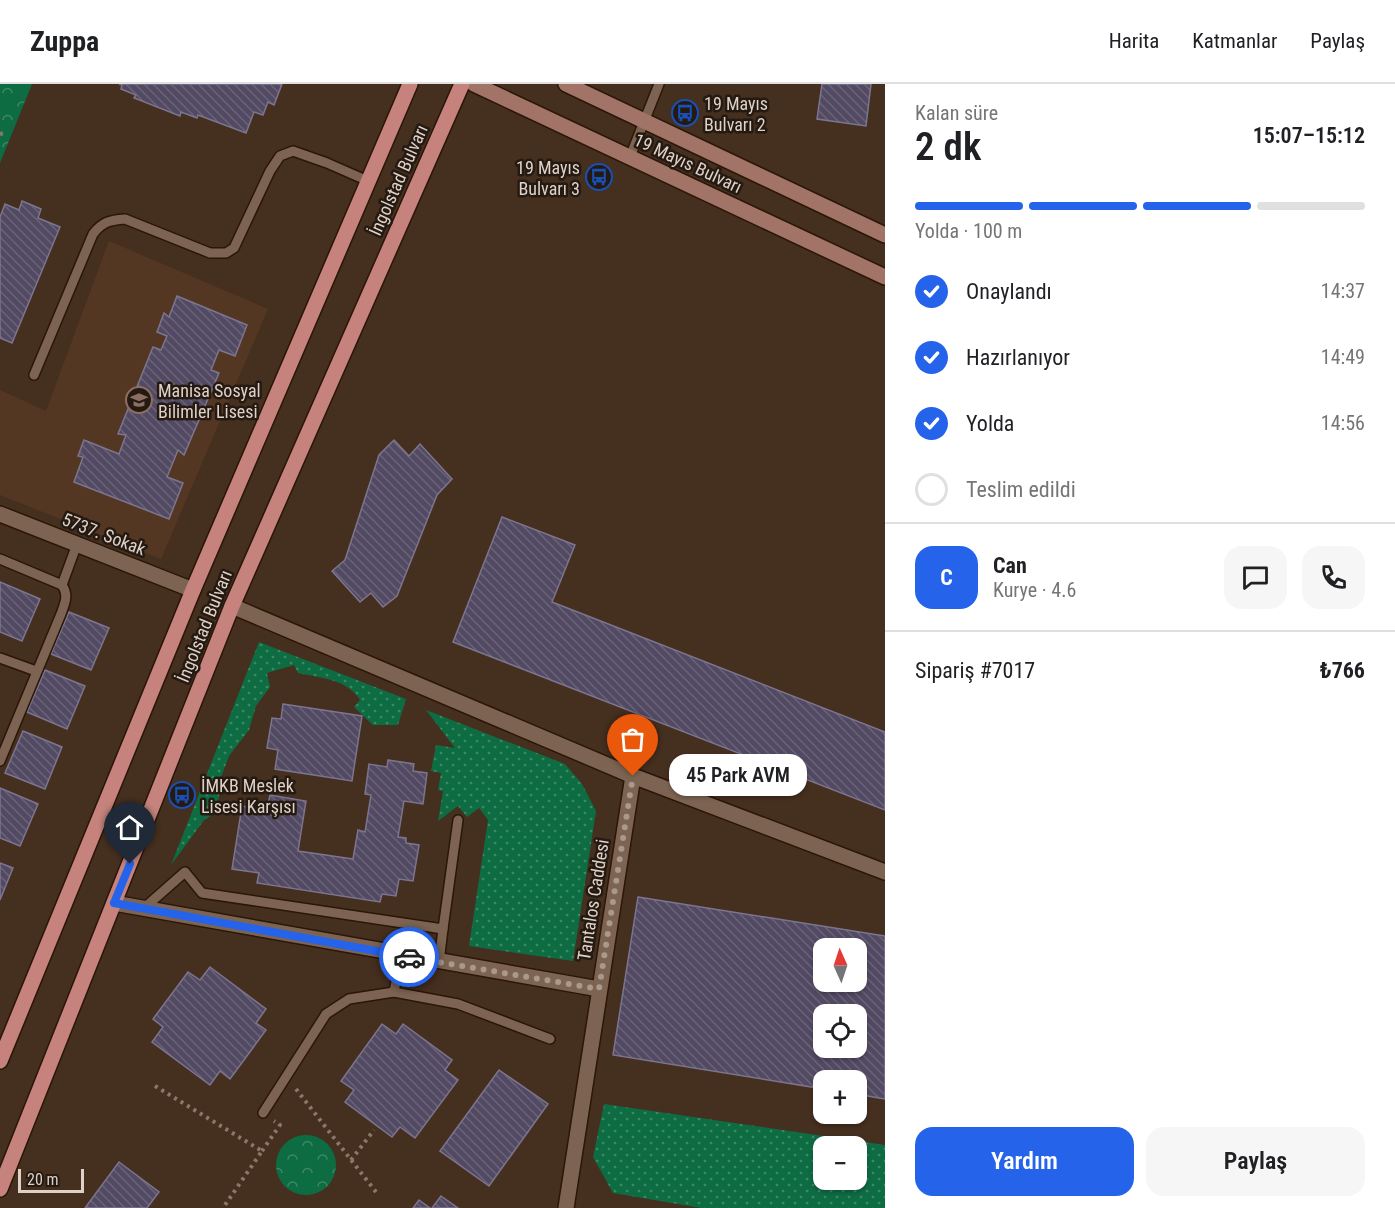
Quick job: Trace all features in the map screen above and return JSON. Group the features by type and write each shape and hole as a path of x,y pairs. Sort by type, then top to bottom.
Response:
{"main road":[{"name":"İngolstad Bulvarı","path":"0,1061 193,590 410,84"},
{"name":"İngolstad Bulvarı","path":"0,1189 232,606 462,84"},
{"name":"19 Mayıs Bulvarı","path":"474,84 885,277"},
{"name":"19 Mayıs Bulvarı","path":"566,84 885,235"}],"street":[{"name":"5737. Sokak","path":"0,514 193,590"},
{"path":"232,606 633,776 885,872"},
{"name":"Tantalos Caddesi","path":"566,1208 633,776"},
{"path":"114,903 599,989"}],"lane":[{"path":"630,157 659,84"},
{"path":"34,375 93,234 99,225 112,220 125,219 210,253 226,253 234,248 270,171 280,156 293,151 368,181"},
{"path":"62,585 77,544"},
{"path":"0,570 2,559 62,585 66,591 66,601 0,761"},
{"path":"0,658 36,672"},
{"path":"439,962 458,820"},
{"path":"143,909 184,872 202,893 443,929"},
{"path":"394,992 401,955"},
{"path":"263,1113 326,1014 349,999 394,992 458,1004 550,1039"}],"path":[{"path":"286,1076 376,1192"},
{"path":"155,1086 262,1151"},
{"path":"223,1208 280,1125 263,1113"},
{"path":"351,1160 374,1130"}],"shaded area":[{"name":"Manisa Sosyal Bilimler Lisesi","path":"109,241 268,309 161,559 0,495 0,390 46,411"}],"green space":[{"path":"0,84 32,84 0,163"},
{"path":"259,642 406,699 398,725 373,725 354,707 360,700 355,693 341,684 324,678 298,673 294,665 267,673 270,687 256,706 249,730 229,756 221,777 217,812 204,820 171,865"},
{"path":"426,710 565,764 582,784 596,811 573,961 469,946 488,820 479,808 467,817 458,806 438,821 443,791 438,790 441,773 431,771 436,745 455,748"},
{"path":"604,1104 823,1136 813,1136 813,1190 867,1190 867,1142 885,1145 885,1208 701,1208 613,1193 593,1157"},
{"path":"306,1135 323,1140 331,1148 336,1165 331,1182 323,1190 306,1195 289,1190 281,1182 276,1165 281,1148 289,1140"}],"building":[{"path":"119,84 282,84 274,105 268,102 263,115 254,112 246,133 198,115 197,118 181,112 180,116 134,98 136,95 121,89 122,85"},
{"path":"822,84 871,84 866,126 817,119"},
{"path":"22,201 41,209 38,218 60,227 12,343 0,338 0,217 5,204 19,210"},
{"path":"177,296 247,325 235,356 219,350 211,370 219,373 184,455 178,450 167,477 183,483 169,519 74,482 83,457 78,456 84,440 119,454 126,435 118,434 153,347 161,350 167,336 157,332 164,313 169,317"},
{"path":"394,440 409,456 420,444 452,479 437,495 397,596 383,607 371,593 360,602 332,571 345,560 379,455"},
{"path":"502,517 575,545 552,602 885,732 885,810 453,642"},
{"path":"0,582 40,599 22,641 0,632"},
{"path":"69,612 109,628 91,670 51,654"},
{"path":"45,670 85,686 67,729 27,712"},
{"path":"283,704 362,716 352,781 275,769 278,750 267,748 272,718 281,719"},
{"path":"23,731 62,747 45,789 5,773"},
{"path":"388,760 414,764 413,771 427,773 423,804 404,801 398,837 406,838 406,843 419,845 413,881 399,879 396,896 382,894 380,902 257,883 259,873 232,869 242,806 267,810 270,795 306,801 298,851 353,859 358,830 365,832 371,795 365,794 369,764 387,767"},
{"path":"0,788 38,804 20,846 0,838"},
{"path":"0,863 13,868 0,900"},
{"path":"638,897 885,936 885,1099 867,1096 867,1070 813,1070 813,1087 613,1055"},
{"path":"210,967 266,1009 256,1023 266,1030 230,1079 220,1071 210,1085 152,1042 163,1027 153,1019 188,972 200,980"},
{"path":"382,1024 396,1034 403,1024 452,1060 445,1070 458,1080 415,1138 400,1127 392,1137 345,1102 354,1090 341,1081"},
{"path":"499,1070 548,1104 489,1186 440,1151"},
{"path":"119,1162 159,1192 147,1208 85,1208"},
{"path":"441,1196 458,1208 432,1208"},
{"path":"419,1200 430,1208 413,1208"}],"way so far":[{"path":"409,957 599,989 633,776"}],"place":[{"name":"19 Mayıs Bulvarı 2","path":"685,113"},
{"name":"19 Mayıs Bulvarı 3","path":"599,177"},
{"name":"Manisa Sosyal Bilimler Lisesi","path":"139,400"},
{"name":"45 Park AVM","path":"633,776"},
{"name":"İMKB Meslek Lisesi Karşısı","path":"182,795"}],"route":[{"path":"130,864 114,903 409,957"}]}
